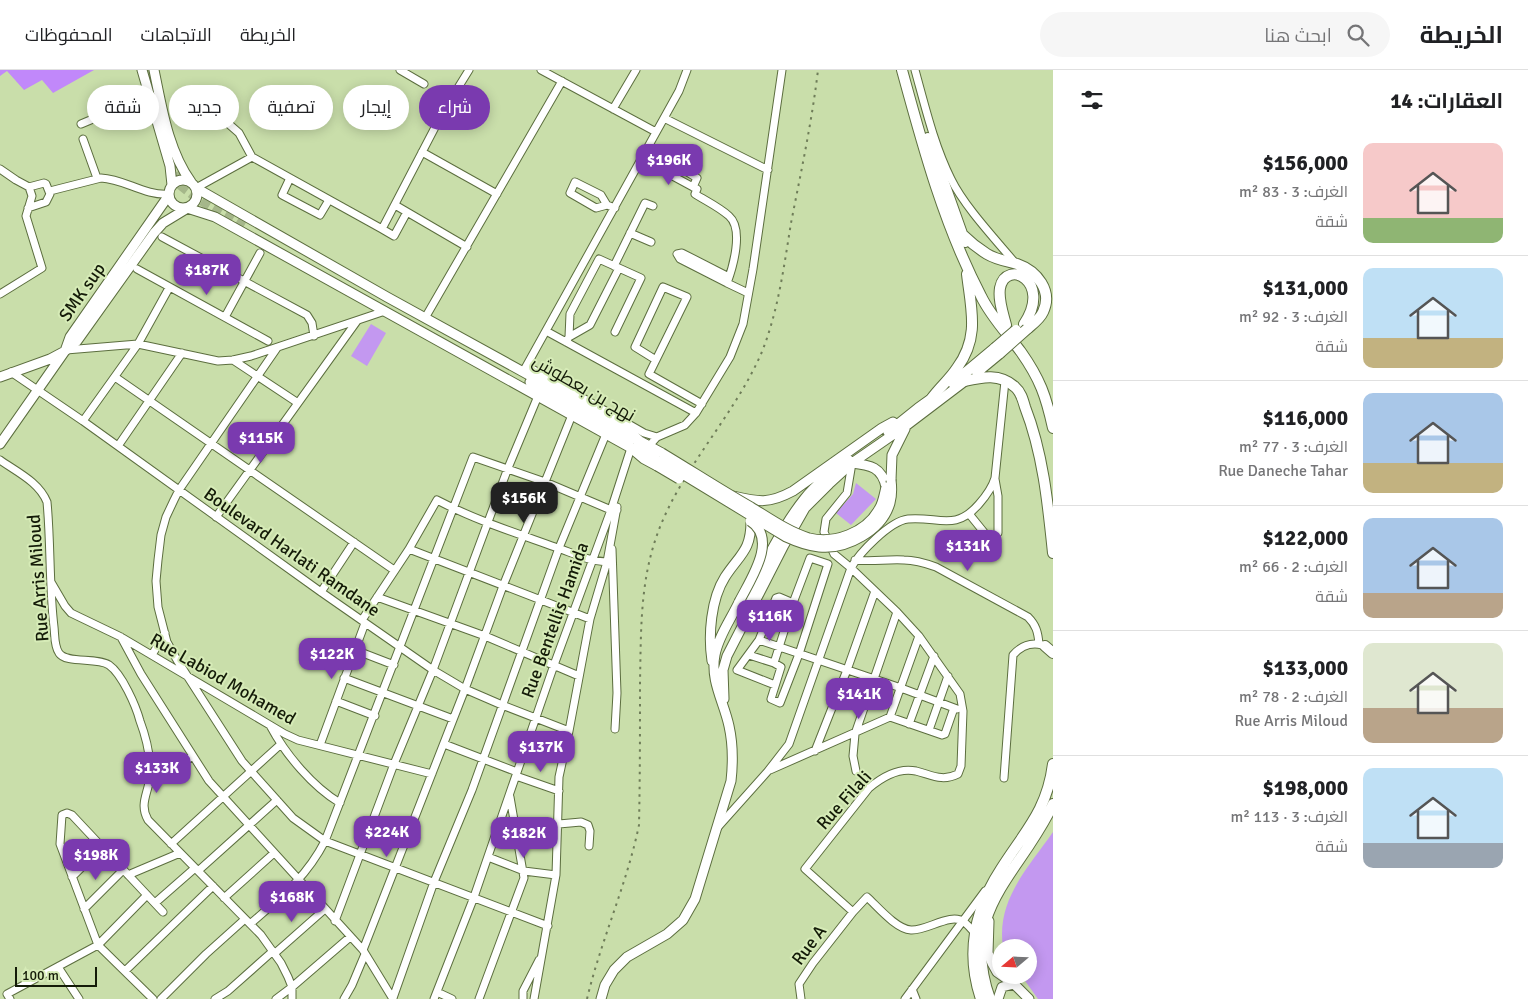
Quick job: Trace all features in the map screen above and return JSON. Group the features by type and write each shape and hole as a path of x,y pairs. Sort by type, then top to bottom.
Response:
{"highway":[{"path":"902,70 931,173 966,265 989,310 1020,351 1040,383 1053,428"},
{"path":"906,70 934,158 984,290 1006,325 1037,367 1050,390 1053,400"},
{"path":"932,398 1041,316 1045,310 1047,294 1040,279 1033,272 988,254 968,240 961,232"},
{"path":"932,398 959,367 968,352 973,319 966,265"},
{"path":"1006,325 1001,306 1000,288 1002,281 1016,273 1024,274 1039,287 1039,305 1025,327"},
{"path":"964,382 997,350"},
{"path":"964,382 983,376 994,377 1014,386 1021,395 1032,423 1042,469 1053,553"},
{"path":"981,999 974,968 975,933 980,910 986,893 1036,819 1044,802 1053,764"},
{"path":"990,999 982,966 983,934 989,912 1005,880 1039,831 1053,804"}],"main road":[{"path":"0,444 65,350 77,341 158,228 196,200 194,186 182,170 174,152 154,70"},
{"path":"141,72 146,85"},
{"path":"159,127 170,166 170,191 173,204 179,208 187,208"},
{"path":"170,191 178,180 194,186"},
{"name":"نهج بن بعطوش","path":"194,186 425,318 525,369 627,429 640,440"},
{"name":"SMK sup","path":"0,377 50,359 65,350 70,337 170,191"},
{"name":"نهج بن بعطوش","path":"187,208 215,217 604,433"},
{"name":"نهج بن بعطوش","path":"604,433 567,409 245,224 629,438 640,440"},
{"path":"725,712 723,670 727,656 784,544 805,508 852,463 908,425 964,382"},
{"path":"601,999 605,985 614,970 628,957 667,934 682,920 695,899 730,788 733,763 729,727 717,671 722,648 759,574 805,497 819,483 932,398"},
{"path":"730,495 755,501 779,499 882,428 911,413"},
{"path":"660,460 807,537 820,540 835,539 850,535 870,520 879,510 889,484 892,455 908,425"},
{"path":"604,433 631,448 644,451 660,460 786,537 802,544 819,547 833,547 846,544 867,533 879,521 890,504 892,492 884,478 872,466 852,463"},
{"path":"640,440 649,446 660,460 758,525 761,530 763,548 718,647 713,670"},
{"path":"725,712 714,680 710,649 713,614 718,591 725,577 750,541 751,521"},
{"path":"989,912 988,953 992,961"},
{"path":"998,999 1002,987 1014,984 1028,999"}],"street":[{"path":"400,70 424,84"},
{"path":"382,229 443,112 468,70"},
{"path":"541,70 656,132"},
{"path":"613,109 636,70"},
{"path":"657,437 644,433 525,369 679,91 687,70"},
{"path":"649,446 657,437 684,425 696,413 734,348 743,324 782,70"},
{"path":"915,70 950,179 960,195 1016,264"},
{"path":"425,318 562,81"},
{"path":"664,118 726,146 768,170"},
{"path":"81,124 87,121"},
{"path":"235,130 252,157 394,236 407,212"},
{"path":"83,139 97,178"},
{"path":"648,148 697,178 693,187"},
{"path":"422,152 497,194"},
{"path":"194,186 252,157"},
{"path":"656,167 693,187 696,189 696,194 730,216 736,227 735,254 728,280"},
{"path":"0,169 29,187 32,196 27,220 42,268 0,294"},
{"path":"50,191 97,178 109,178 155,194 170,191"},
{"path":"290,178 282,195 320,215 329,200"},
{"path":"607,205 596,208 570,193 575,182 601,196 607,205 615,208"},
{"path":"28,208 46,202 50,197 50,191 44,183 29,187"},
{"path":"568,340 590,325 645,203 653,206"},
{"path":"395,205 467,247"},
{"path":"630,233 651,242"},
{"path":"162,237 307,316 313,326 314,336"},
{"path":"225,318 260,254"},
{"path":"568,340 570,314 599,258 641,278 615,332"},
{"path":"699,266 728,280 748,293"},
{"path":"136,269 268,341"},
{"path":"656,360 635,347 663,286 687,297 656,360 649,374 702,404"},
{"path":"84,421 138,344 169,288"},
{"path":"65,350 138,344 218,361 233,360 277,348 385,311"},
{"path":"216,517 357,321"},
{"path":"546,332 568,340 696,413"},
{"path":"277,348 179,490 166,517 156,581 158,607 165,633 177,660 226,738 250,771 293,818 326,841 548,926"},
{"path":"118,446 182,353"},
{"path":"233,360 298,403"},
{"name":"Boulevard Harlati Ramdane","path":"10,372 84,421 321,592 433,670 466,689 569,731"},
{"path":"115,378 394,570"},
{"path":"716,829 768,771 789,744 855,560 897,523 907,519 960,520 970,515 992,487 995,478 1004,381"},
{"path":"335,921 394,764 433,670 508,468 538,396"},
{"path":"344,999 352,985 395,868 466,689 503,586 571,415"},
{"path":"393,999 434,882 472,790 540,599 581,497 604,433"},
{"path":"615,729 617,693 612,536 614,510 631,448"},
{"path":"161,999 206,954 299,881 326,841 473,457 508,468 614,510"},
{"name":"Rue Arris Miloud","path":"0,460 38,486 47,502 52,615 56,647 59,654 64,657 90,660 109,665 122,681 141,722 150,766 144,812 148,820 248,922 274,952 282,963 292,988 292,999"},
{"path":"832,481 841,481 848,486 852,463"},
{"path":"970,515 987,536 993,537 998,533 998,496 995,478"},
{"name":"Rue Filali","path":"848,486 847,493 826,519 824,532 834,554 897,612 919,636 960,694 963,711 961,766 958,774 951,778 941,779 915,771 904,770 881,778 869,788 806,868 853,912"},
{"path":"320,745 364,621 437,500 523,536 593,561 607,562"},
{"name":"Rue Bentellis Hamida","path":"435,996 474,898 554,666 614,510"},
{"path":"534,999 556,875 559,777 590,619 607,562 612,536"},
{"path":"321,592 354,542"},
{"path":"409,549 590,619"},
{"path":"749,655 781,667 771,699 781,703 828,564 810,558 774,663"},
{"path":"855,560 905,560 921,562 936,567 1028,617 1034,623 1048,648"},
{"name":"Rue Labiod Mohamed","path":"50,582 71,613 121,637 298,740 432,774"},
{"path":"815,751 847,670 875,591"},
{"path":"377,597 484,636 579,676"},
{"path":"775,685 737,670 759,640 776,598 778,597 793,603"},
{"path":"856,771 853,756 855,734 897,612"},
{"path":"152,655 165,633"},
{"path":"768,771 890,717 919,636"},
{"path":"121,637 141,674 208,781 364,952 393,999"},
{"path":"759,640 919,694 963,711"},
{"path":"1004,778 1013,655 1019,648 1028,644 1048,648"},
{"path":"355,650 394,665"},
{"path":"910,724 934,656"},
{"path":"929,730 948,676"},
{"path":"344,678 453,719"},
{"path":"336,701 375,716"},
{"path":"890,717 942,735 945,734 954,708"},
{"path":"271,726 281,744 319,789 340,804"},
{"path":"171,844 281,744"},
{"path":"444,744 559,791"},
{"path":"148,783 193,756"},
{"path":"478,999 524,878 509,796"},
{"path":"154,904 277,800"},
{"path":"153,999 98,945 60,844 62,815 67,813 72,815 163,912"},
{"path":"559,824 581,822 588,825 590,831 589,846"},
{"path":"72,877 102,847"},
{"path":"84,909 126,872 180,853"},
{"path":"224,898 274,853"},
{"path":"488,857 524,871 556,875"},
{"path":"905,999 1001,869"},
{"path":"125,971 213,886"},
{"path":"10,999 8,994 98,945 147,895"},
{"path":"853,912 867,897 900,927 911,930 927,928 953,918 963,920 975,933"},
{"path":"215,999 228,991 324,909"},
{"name":"Rue A","path":"801,999 799,984 853,912"},
{"path":"276,999 292,988 350,937"},
{"path":"522,999 523,991 543,953"},
{"path":"58,967 79,999"},
{"path":"912,989 916,999"},
{"path":"435,996 452,999"}],"shaded area":[{"path":"0,70 94,70 53,93 42,80 24,90 7,71 0,76"},
{"path":"371,324 386,333 367,366 351,356"},
{"path":"856,483 876,499 851,525 836,513 853,494"},
{"path":"1053,832 1053,999 1038,999 1027,984 1038,984 1038,939 1003,939 1004,914 1009,899 1024,872"}],"tunnel":[{"path":"147,70 151,85"},
{"path":"172,159 181,186 198,199 244,226"}],"railway":[{"path":"587,999 599,955 628,869 639,825 641,630 649,561 663,519 676,494 735,402 749,378 767,338 780,289 818,70"}]}
